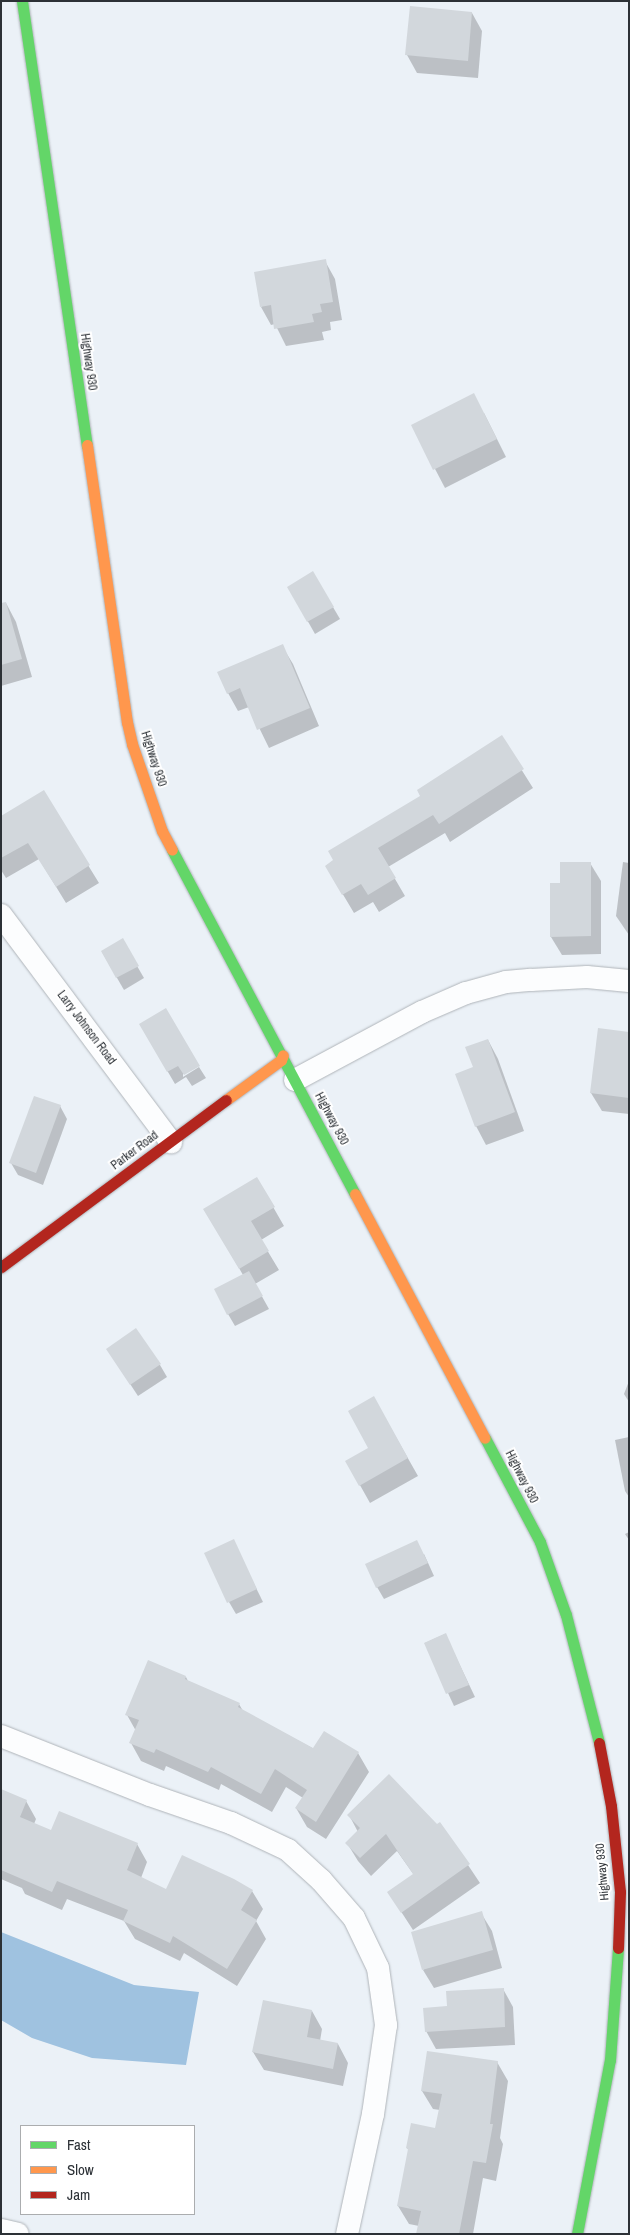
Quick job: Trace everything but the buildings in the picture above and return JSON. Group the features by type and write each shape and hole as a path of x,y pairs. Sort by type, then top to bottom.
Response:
{"street":[{"name":"Highway 930","path":"22,1 127,722 162,831 540,1542 566,1615 598,1738 611,1806 620,1892 618,1950 610,2060 577,2234"},
{"name":"Larry Johnson Road","path":"1,915 171,1142"},
{"path":"296,1080 422,1012 466,993 506,982 523,980 587,977 629,981"},
{"name":"Parker Road","path":"1,1267 281,1060 282,1055"},
{"path":"1,1736 150,1795 231,1823 288,1850 321,1880 354,1918 378,1968 386,2025 373,2114 347,2234"},
{"path":"1,2230 18,2234"}],"water":[{"path":"1,1932 134,1985 199,1992 186,2065 92,2058 32,2038 1,2020"}],"traffic: fast":[{"path":"22,1 87,445"},
{"path":"172,850 355,1194"},
{"path":"485,1438 540,1542 566,1615 599,1743"},
{"path":"577,2234 610,2060 618,1948"}],"traffic: slow":[{"path":"87,445 127,722 132,744 162,831 172,850"},
{"path":"226,1100 281,1060 283,1055"},
{"path":"355,1194 485,1438"}],"traffic: jam":[{"path":"1,1267 226,1100"},
{"path":"599,1743 611,1806 620,1892 618,1948"}]}
